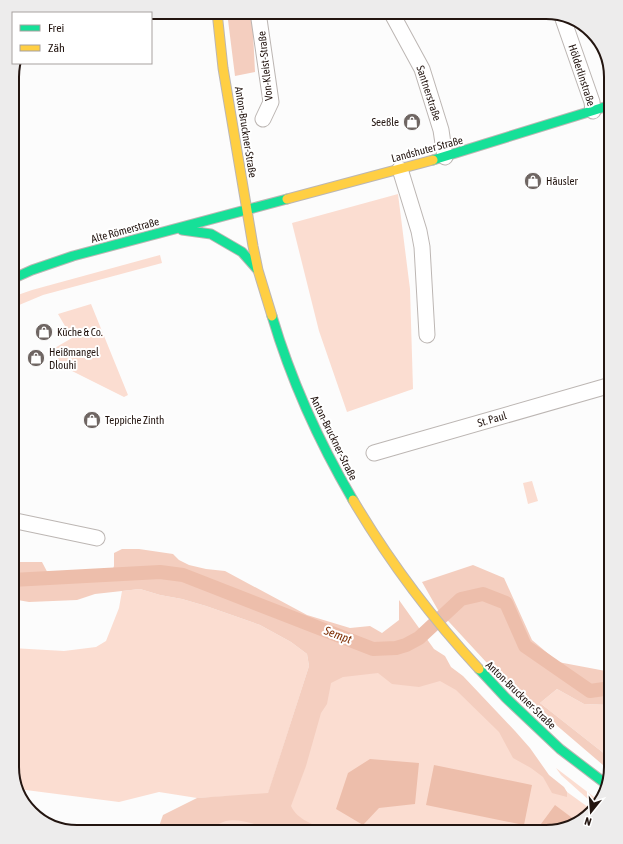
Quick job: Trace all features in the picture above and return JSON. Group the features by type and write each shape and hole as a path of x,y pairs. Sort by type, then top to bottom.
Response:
{"main road":[{"name":"Anton-Bruckner-Straße","path":"218,19 237,157 257,269 288,369 330,461 356,508 378,543 403,580 448,636 506,699 560,750 602,781"},
{"name":"Landshuter Straße","path":"247,208 445,157 604,107"},
{"name":"Alte Römerstraße","path":"19,276 36,268 64,259 247,208"},
{"path":"175,229 211,234 242,252 257,269"}],"street":[{"name":"Von-Kleist-Straße","path":"259,19 271,102 263,119"},
{"name":"Santnerstraße","path":"395,19 422,69 441,130 445,157"},
{"name":"Hölderlinstraße","path":"564,22 592,102 593,111"},
{"path":"400,168 422,247 427,335"},
{"name":"St. Paul","path":"374,453 604,387"},
{"path":"19,522 96,538"}],"shaded area":[{"path":"228,19 252,19 255,72 235,76"},
{"path":"398,194 410,289 413,389 347,412 319,331 292,223"},
{"path":"160,255 162,263 43,295 19,305 19,295"},
{"path":"91,304 128,395 124,397 62,366 53,349 72,338 58,314"},
{"path":"532,481 538,501 528,504 523,483"},
{"path":"122,549 139,549 173,554 179,560 189,565 225,571 307,615 350,628 370,626 382,633 399,620 399,600 434,649 445,656 451,667 463,676 515,731 530,748 549,775 564,787 567,792 567,797 552,793 543,777 513,758 499,732 456,690 440,681 419,687 392,684 378,673 343,677 331,683 327,704 321,713 306,766 291,806 298,815 314,825 257,825 232,820 218,825 159,825 163,815 197,798 268,793 309,666 307,654 291,642 260,625 206,606 140,589 95,594 77,600 29,602 19,600 19,562 42,562 53,583 110,578 114,566 114,553"},
{"path":"473,565 504,578 532,640 558,662 604,671 604,705 584,704 557,689 540,703 604,753 604,766 499,676 438,610 422,582"},
{"path":"140,589 206,606 260,625 291,642 307,654 309,666 268,794 197,798 159,792 119,802 24,790 20,778 19,766 19,648 64,651 96,647 106,641 119,608 122,591"},
{"path":"332,648 445,667 545,776 571,795 571,819 561,823 546,825 184,825 284,799"},
{"path":"557,689 584,704 604,705 604,753 540,703"},
{"path":"370,759 419,763 415,804 379,808 363,825 336,809 348,773"},
{"path":"434,765 532,785 524,825 426,805"},
{"path":"556,768 587,792 580,792 561,775"},
{"path":"555,805 571,817 571,819 561,823 540,825"}],"waterway":[{"name":"Sempt","path":"19,580 160,572 183,575 373,649 396,648 406,645 419,638 461,599 483,594 506,603 525,646 590,691 604,689"}],"traffic: fast":[{"path":"433,160 604,107"},
{"path":"19,276 73,256 287,199"},
{"path":"182,230 211,234 242,252 257,269"},
{"path":"272,316 288,364 317,433 353,500"},
{"path":"479,669 506,698 560,749 602,781"}],"traffic: slow":[{"path":"218,19 223,68 253,246 258,270 272,316"},
{"path":"287,199 433,160"},
{"path":"353,500 396,567 444,629 479,669"}],"place":[{"name":"Seeßle","path":"412,122"},
{"name":"Häusler","path":"533,181"},
{"name":"Küche & Co.","path":"44,332"},
{"name":"Heißmangel Dlouhi","path":"36,358"},
{"name":"Teppiche Zinth","path":"92,420"}]}
